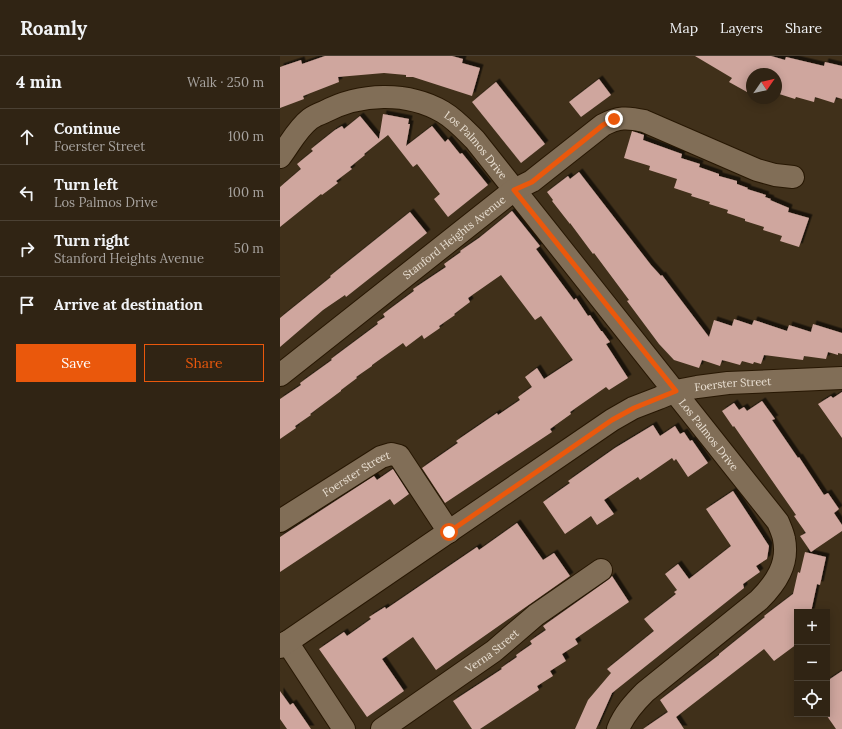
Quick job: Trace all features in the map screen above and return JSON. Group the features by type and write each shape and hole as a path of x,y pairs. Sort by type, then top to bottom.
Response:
{"street":[{"name":"Los Palmos Drive","path":"280,157 296,133 311,119 332,108 353,100 374,97 398,97 421,102 443,112 459,124 475,140 676,391 778,522 784,539 786,557 781,573 772,587 759,600 645,692 632,705 621,721 618,729"},
{"name":"Stanford Heights Avenue","path":"280,375 514,190 532,182 603,125 614,119 630,118 644,121 757,170 775,175 793,177"},
{"name":"Foerster Street","path":"284,645 612,420 634,408 676,391 713,385 842,378"},
{"name":"Foerster Street","path":"280,521 381,457 391,454 399,456 449,532"},
{"name":"Verna Street","path":"382,729 494,651 536,615 601,570"},
{"path":"284,645 344,729"}],"building":[{"path":"325,56 452,56 463,59 462,63 480,68 472,96 413,77 406,77 406,75 384,73 338,77 339,82 303,96 304,99 280,108 280,67 301,60 302,64"},
{"path":"695,56 771,56 785,60 786,57 824,66 825,62 842,66 842,99 836,97 834,103 815,97 814,102 782,95 782,68 746,68 746,91 729,82 732,78"},
{"path":"599,79 611,95 581,117 569,102"},
{"path":"496,82 545,144 521,163 472,102"},
{"path":"383,114 409,119 408,124 410,124 406,146 432,126 445,142 448,139 460,154 462,153 488,185 448,217 434,199 440,194 417,164 413,167 388,135 350,167 352,169 336,181 338,183 322,195 321,194 280,227 280,187 301,169 297,164 313,151 311,149 335,130 342,126 344,129 360,116 379,139"},
{"path":"632,131 644,135 643,140 682,154 681,158 700,164 699,167 719,174 719,176 737,181 737,184 748,188 747,189 766,195 765,197 771,199 770,200 789,208 788,212 809,218 799,247 780,241 782,236 763,230 764,227 727,213 728,210 709,204 710,202 691,196 692,194 674,188 677,179 649,170 650,166 624,158"},
{"path":"579,172 651,265 661,276 662,275 709,337 714,320 732,326 734,319 752,325 754,320 787,331 789,325 811,332 813,324 842,333 842,354 838,353 838,355 828,352 826,359 804,356 803,360 764,355 761,364 754,362 753,364 742,361 740,365 722,360 720,366 702,360 699,368 674,360 659,344 627,301 629,300 594,253 593,254 552,201 553,200 547,192 568,176 570,179"},
{"path":"512,211 540,246 536,249 574,300 576,298 588,316 590,315 610,342 606,344 628,378 609,390 606,387 570,412 571,414 550,429 552,432 445,503 422,468 458,443 456,441 497,413 498,415 520,400 518,397 532,387 525,377 537,368 544,379 573,360 541,316 535,320 501,275 468,298 470,302 439,326 440,328 424,339 422,335 406,347 403,343 356,377 357,378 341,391 295,426 296,428 280,439 280,399 301,385 300,383 378,324 377,322 385,317 383,314 414,291 413,289 446,267 444,264"},
{"path":"410,212 427,233 346,297 345,295 323,310 280,347 280,318"},
{"path":"842,392 842,438 818,404 831,396 833,398"},
{"path":"762,401 775,419 772,420 824,495 828,493 839,509 834,513 842,525 842,531 811,552 800,536 806,533 794,516 796,515 722,411 734,403 739,410 744,407 747,411"},
{"path":"653,425 660,436 675,426 680,434 684,432 690,441 692,440 708,463 688,477 676,459 674,461 672,458 640,480 638,477 604,500 614,514 597,525 591,516 565,534 543,502 570,483 568,481 615,448"},
{"path":"393,469 409,494 394,505 390,499 280,572 280,537 374,476 377,480"},
{"path":"733,491 769,546 767,559 756,566 760,572 743,584 744,588 612,693 596,729 575,729 588,700 611,673 607,669 654,631 644,619 676,594 674,592 677,590 665,574 678,564 689,579 731,546 706,509"},
{"path":"517,523 543,560 554,553 570,576 436,670 413,637 382,659 404,691 367,717 319,649 344,632 347,636 371,619 369,617 385,607 386,609 477,547 479,550"},
{"path":"805,552 826,557 820,585 817,584 812,609 794,609 794,646 774,661 764,649 676,717 684,729 643,729 668,712 660,700 719,655 765,617 764,616 793,594 798,572 800,573"},
{"path":"612,576 629,602 575,639 578,644 562,654 566,661 550,671 553,676 537,686 539,690 480,729 472,729 453,701 502,669 501,668 517,657 516,655 532,644 530,641 546,630 543,626"},
{"path":"842,671 842,729 836,729 828,717 830,717 830,679"},
{"path":"280,691 290,705 293,703 311,729 287,729 280,719"}],"route":[{"path":"449,532 612,420 634,408 676,391 514,190 532,182 603,125 614,119"}]}
